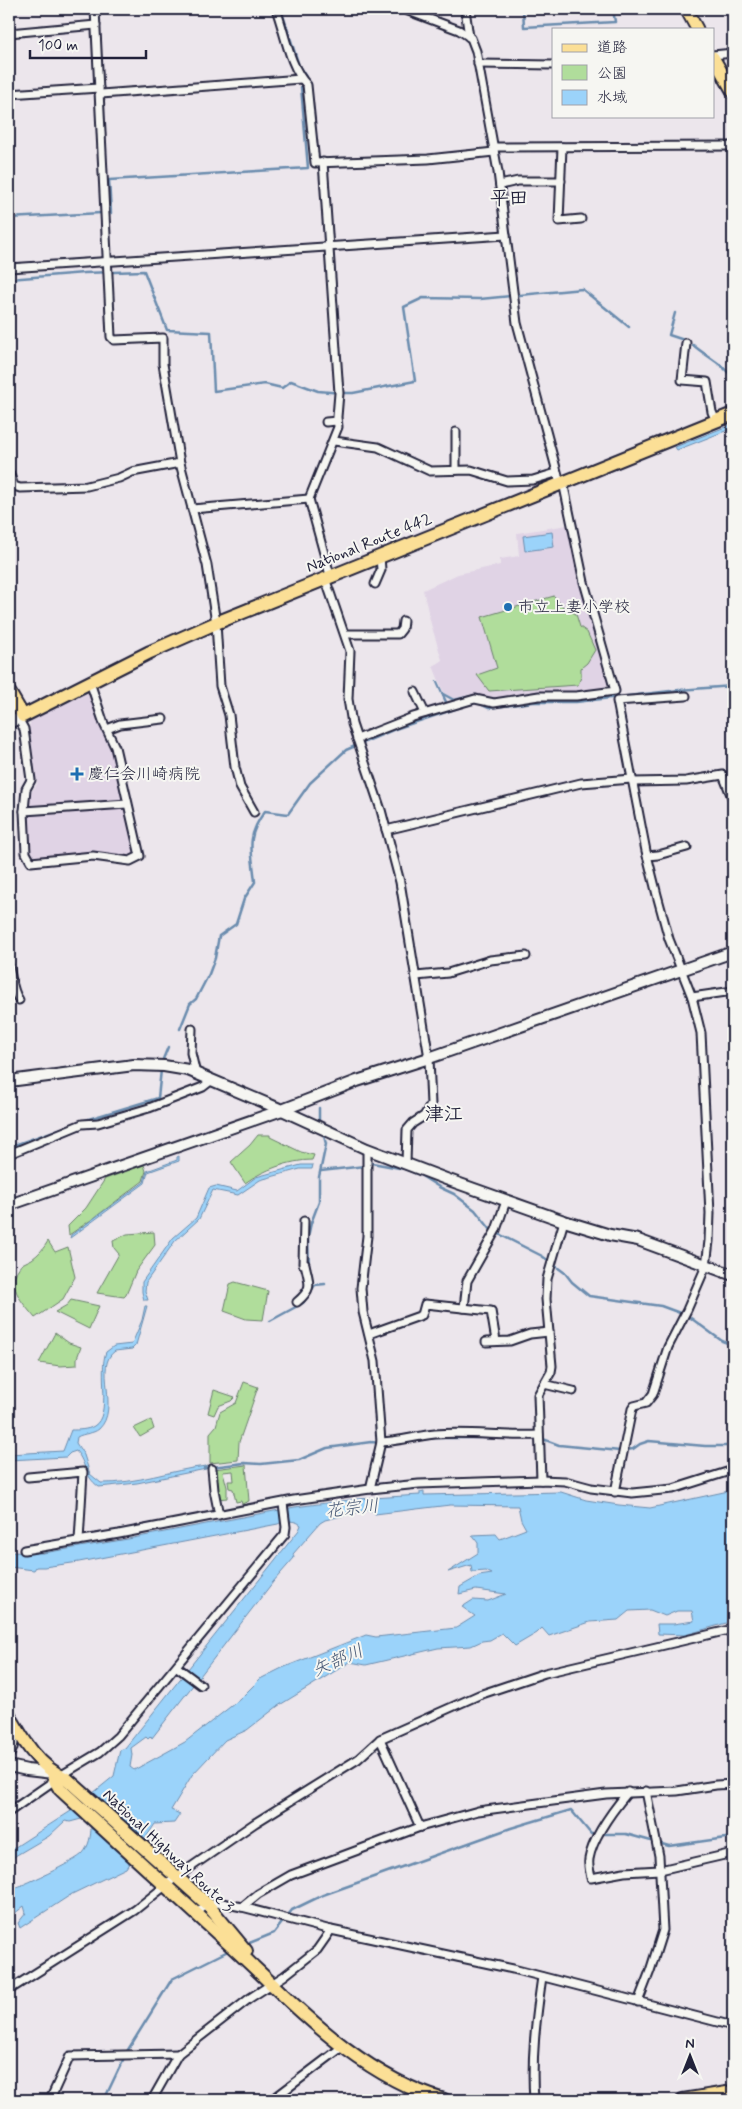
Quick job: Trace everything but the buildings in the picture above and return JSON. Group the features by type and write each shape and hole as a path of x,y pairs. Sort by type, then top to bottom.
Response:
{"highway":[{"name":"National Route 442","path":"16,719 216,623 560,480 733,414"},
{"path":"9,692 12,695 16,719"},
{"name":"National Highway Route 3","path":"10,1717 26,1745 59,1780 167,1879 196,1914 229,1937"},
{"name":"National Highway Route 3","path":"167,1879 206,1904 229,1937 318,2029 372,2067 425,2095 444,2100"},
{"path":"683,2100 733,2092"}],"main road":[{"path":"686,9 696,28"},
{"path":"714,58 733,92"}],"street":[{"path":"96,9 111,337 114,340 163,338 163,364 180,463 207,565 216,623 220,686 229,715 235,767 240,787 254,812"},
{"path":"276,9 291,56 301,79 307,85 315,163 428,159 494,149 562,146 733,146"},
{"path":"403,9 459,30 469,37"},
{"path":"358,743 425,714 475,699 494,703 539,696 576,696 615,691 584,582 560,480 517,323 500,185 476,52 469,37 465,9"},
{"path":"9,33 96,25"},
{"path":"714,56 733,52"},
{"path":"478,64 552,64"},
{"path":"9,94 100,91 301,79"},
{"path":"562,146 559,221 581,219"},
{"path":"323,162 339,393 338,427 334,441 309,499 328,576 350,651 348,699 352,724 386,830 400,882 429,1058 430,1105 424,1116 407,1130 406,1163"},
{"path":"500,185 518,181 560,181"},
{"path":"9,268 506,235"},
{"path":"686,343 682,380 707,382 712,412 716,421"},
{"path":"326,422 338,421"},
{"path":"456,432 456,470"},
{"path":"334,441 378,447 430,471 471,470 507,481 560,480"},
{"path":"9,472 11,485 20,488 87,486 118,478 132,472 180,463"},
{"path":"192,509 309,499"},
{"path":"375,584 381,570 380,556"},
{"path":"346,634 398,634 402,630 402,621"},
{"path":"16,719 24,728 30,780 26,789 24,812 26,853 31,862 93,856 130,861 140,856 115,747 90,682"},
{"path":"415,692 425,714"},
{"path":"615,1492 632,1409 634,1406 646,1403 653,1394 668,1347 706,1266 710,1241 701,1033 692,997 669,939 647,856 617,701 686,696"},
{"path":"107,729 120,724 163,719"},
{"path":"386,830 582,783 700,780 723,775 733,800"},
{"path":"24,812 127,804"},
{"path":"647,856 687,847"},
{"path":"9,1205 282,1110 357,1080 429,1058 733,952"},
{"path":"416,976 448,973 490,960 526,956"},
{"path":"9,966 13,979 11,989 18,1000"},
{"path":"692,997 733,991"},
{"path":"192,1029 191,1053 196,1074"},
{"path":"9,1081 134,1065 161,1066 196,1074 282,1110 367,1149 564,1221 610,1235 638,1240 733,1275"},
{"path":"9,1154 82,1124 98,1123 149,1108 203,1087 212,1080"},
{"path":"367,1149 367,1236 361,1288 363,1312 375,1361 382,1442 370,1489"},
{"path":"464,1308 466,1280 496,1230 506,1201"},
{"path":"297,1302 308,1291 310,1284 306,1264 303,1264 304,1221"},
{"path":"540,1480 538,1395 551,1372 547,1279 564,1221"},
{"path":"369,1334 422,1315 425,1304 491,1311 496,1341"},
{"path":"486,1342 510,1342 530,1334 549,1332"},
{"path":"544,1384 572,1391"},
{"path":"382,1442 436,1434 539,1435"},
{"path":"212,1469 219,1515"},
{"path":"24,1550 370,1489 419,1484 540,1480 565,1481 615,1492 649,1492 672,1489 733,1470"},
{"path":"33,1475 83,1472 79,1541"},
{"path":"9,1812 59,1780 102,1750 118,1736 177,1667 285,1534 286,1528 282,1503"},
{"path":"9,1990 135,1910 167,1879 358,1759 380,1739 478,1695 545,1674 733,1630"},
{"path":"177,1667 201,1685"},
{"path":"9,1753 12,1748 13,1738 10,1717"},
{"path":"380,1739 420,1827"},
{"path":"9,1766 59,1780"},
{"path":"242,1907 258,1894 291,1875 420,1827 478,1811 628,1792 677,1791 733,1784"},
{"path":"638,2002 663,1930 659,1856 646,1791"},
{"path":"628,1792 613,1811 598,1836 588,1860 591,1878 624,1872 660,1870 733,1853"},
{"path":"196,1914 206,1904 222,1903 242,1907 331,1930 542,1977 733,2026"},
{"path":"152,2100 178,2054 250,1998 273,1984 317,1950 331,1930"},
{"path":"534,2100 533,2042 542,1977"},
{"path":"272,2100 342,2046"},
{"path":"50,2100 70,2056 178,2054"}],"shaded area":[{"name":"市立上妻小学校","path":"568,525 609,683 603,689 576,692 541,692 496,698 472,694 454,699 444,693 433,666 442,660 423,590 458,574 500,565 500,559 519,556 517,533"},
{"name":"慶仁会川崎病院","path":"90,692 102,732 110,745 137,854 132,856 89,853 41,859 31,855 30,851 28,802 37,784 29,727 31,720"}],"green space":[{"path":"554,596 562,606 576,614 580,627 587,632 595,650 587,663 581,668 581,677 578,685 489,691 477,675 497,668 482,617"},
{"path":"258,1135 270,1135 270,1137 301,1152 314,1155 312,1160 304,1160 277,1167 245,1183 231,1162"},
{"path":"144,1165 146,1171 143,1181 69,1235 68,1226 86,1208 105,1179"},
{"path":"154,1232 155,1245 136,1271 126,1295 124,1297 97,1293 119,1254 114,1248 113,1241 127,1234"},
{"path":"48,1241 55,1252 68,1247 75,1277 63,1299 35,1318 17,1293 14,1279 22,1264 37,1255"},
{"path":"235,1282 268,1291 263,1320 246,1319 224,1311 230,1284"},
{"path":"71,1300 99,1306 89,1329 55,1312 67,1305"},
{"path":"55,1333 69,1343 81,1347 77,1358 77,1365 60,1366 39,1363"},
{"path":"244,1382 258,1387 239,1442 238,1460 210,1463 210,1433 216,1426 220,1412 236,1403"},
{"path":"214,1390 235,1397 231,1401 218,1406 214,1415 208,1413"},
{"path":"151,1420 154,1429 140,1437 134,1428"},
{"path":"246,1465 249,1501 242,1504 241,1501 236,1502 233,1489 229,1488 228,1481 234,1481 233,1471 223,1472 227,1487 227,1498 217,1499 214,1469"}],"water":[{"path":"733,424 733,428 677,450 675,447"},
{"path":"552,532 554,547 525,551 523,536"},
{"path":"179,1156 179,1161 148,1172 145,1183 70,1238 71,1235 144,1182 147,1171 177,1160"},
{"path":"301,1165 313,1165 312,1169 300,1169 260,1180 238,1195 213,1190 199,1219 175,1241 146,1282 145,1291 148,1300 144,1300 142,1282 173,1238 196,1218 209,1188 216,1186 237,1191 256,1177"},
{"path":"145,1306 147,1306 136,1345 132,1349 115,1351 109,1358 106,1367 108,1410 105,1420 97,1431 77,1437 76,1443 84,1455 90,1474 101,1483 140,1479 206,1466 206,1469 137,1483 99,1487 90,1478 76,1451 66,1457 9,1460 9,1454 63,1451 71,1430 83,1430 94,1426 99,1420 104,1403 103,1370 106,1352 114,1346 132,1344 142,1320"},
{"path":"733,1490 733,1621 685,1635 658,1634 657,1624 694,1621 692,1611 677,1611 665,1616 650,1610 629,1611 618,1620 590,1622 549,1636 542,1628 515,1646 502,1633 490,1640 471,1646 438,1648 366,1665 350,1662 278,1706 247,1730 225,1740 192,1775 171,1810 180,1814 174,1823 155,1824 126,1868 72,1894 20,1928 18,1923 26,1913 24,1906 9,1918 9,1890 79,1857 88,1844 91,1827 85,1818 70,1822 65,1821 49,1836 15,1856 9,1864 9,1851 71,1811 114,1776 120,1750 125,1748 299,1530 301,1525 293,1521 283,1522 79,1562 36,1567 34,1570 9,1567 9,1552 43,1553 295,1507 357,1499 420,1495 420,1492 424,1491 424,1495 561,1492 586,1500 650,1508","holes":["450,1505 518,1506 521,1520 526,1529 500,1539 496,1534 472,1535 478,1543 478,1553 448,1572 471,1565 472,1572 486,1571 492,1574 479,1576 460,1587 459,1594 476,1590 506,1594 488,1601 473,1600 462,1607 475,1616 456,1628 376,1637 366,1635 282,1668 260,1679 239,1700 185,1742 134,1770 130,1767 131,1748 146,1737 148,1739 151,1736 152,1738 273,1582 294,1558 293,1554 320,1523 325,1520 367,1510 373,1511 375,1514"]}],"waterway":[{"path":"109,213 111,213 109,180 308,168 301,87 306,77 299,66 281,9"},
{"path":"523,9 524,27 615,22 613,9"},
{"path":"9,218 101,213"},
{"path":"9,279 84,273 144,271 167,330 211,332 214,391 265,384 282,388 291,381 318,391 353,393 415,381 404,307 423,298 480,299 582,289 629,327"},
{"path":"675,313 669,335 687,341"},
{"path":"693,345 720,365 733,379"},
{"path":"437,682 446,702"},
{"path":"180,1029 190,1004 196,999 209,974 215,958 219,936 236,924 244,899 255,882 251,845 259,820 265,811 288,814 310,783 346,750 395,729 476,702 489,708 533,702 576,702 733,686"},
{"path":"443,694 454,700 476,695"},
{"path":"161,1064 168,1047"},
{"path":"9,1147 82,1121 158,1098 161,1070"},
{"path":"319,1108 319,1122"},
{"path":"309,1268 308,1237 319,1202 319,1177 326,1144 324,1136"},
{"path":"372,1163 405,1169 454,1194 475,1210 491,1230 542,1256 565,1273 572,1282 589,1296 661,1306 688,1316 722,1341 733,1345"},
{"path":"321,1171 365,1166"},
{"path":"270,1321 303,1303 315,1285 325,1284"},
{"path":"385,1444 435,1438 489,1438"},
{"path":"504,1438 543,1439 559,1445 620,1451 633,1449 649,1441 705,1446 733,1446"},
{"path":"204,1468 244,1463 261,1464 299,1460 327,1448 371,1442 380,1443"},
{"path":"247,1944 274,1933 292,1910 323,1895 511,1828 571,1810 591,1834 626,1834 669,1846 733,1837"},
{"path":"126,2053 172,1979 230,1950"},
{"path":"104,2100 124,2058"}],"place":[{"name":"市立上妻小学校","path":"508,607"},
{"name":"慶仁会川崎病院","path":"77,774"}],"district":[{"name":"平田","path":"509,198"},
{"name":"津江","path":"444,1114"}],"water label":[{"name":"花宗川","path":"352,1509"},
{"name":"矢部川","path":"338,1661"}]}
